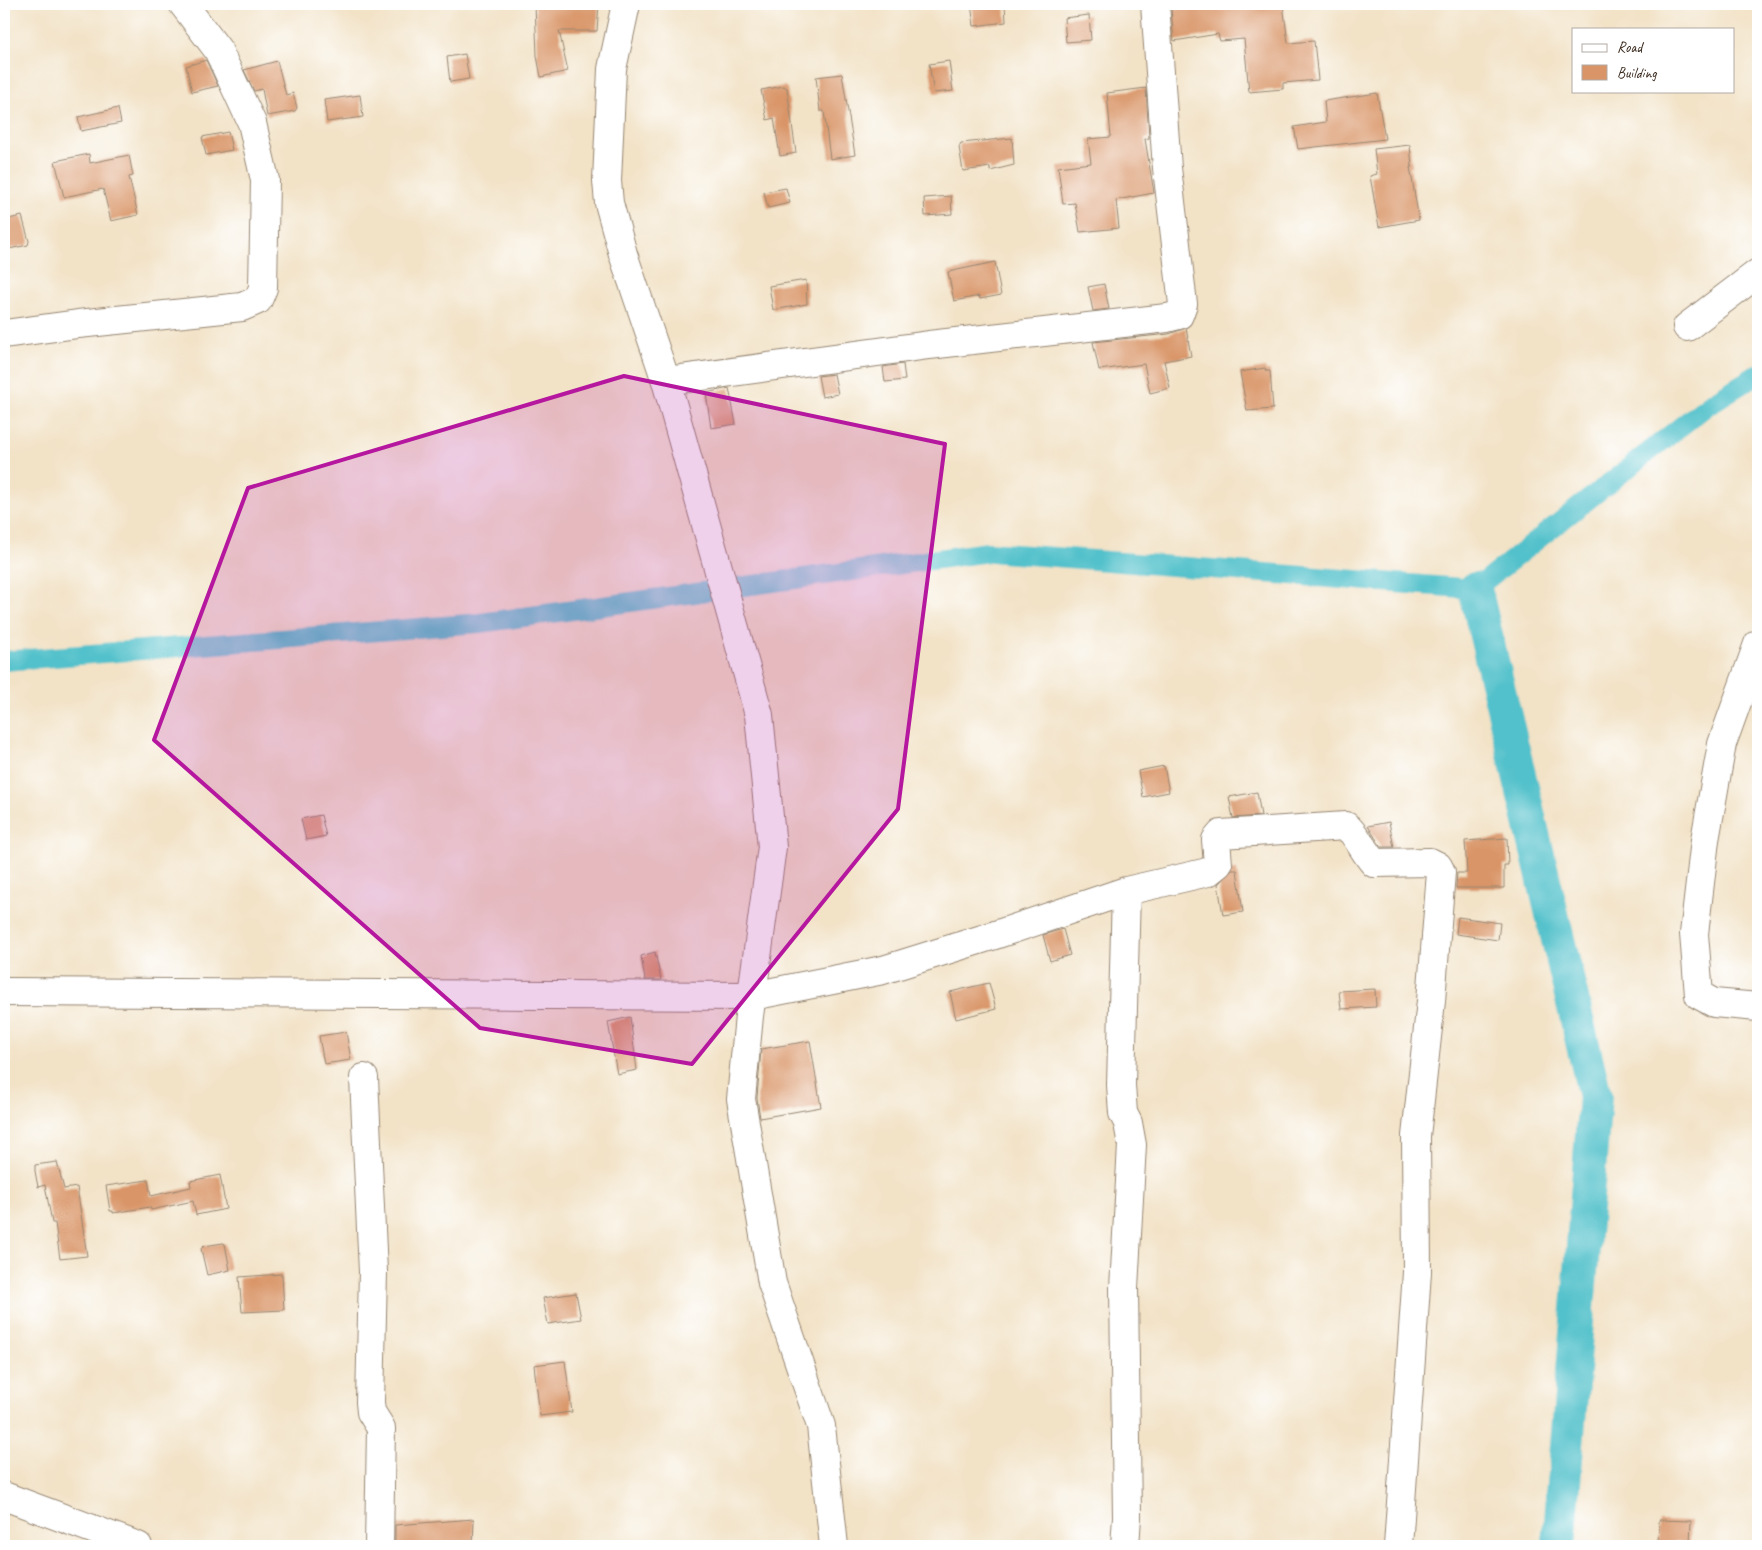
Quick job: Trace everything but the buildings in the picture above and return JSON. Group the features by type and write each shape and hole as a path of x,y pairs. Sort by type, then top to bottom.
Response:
{"main road":[{"path":"4,334 78,324 242,307 258,300 263,288 265,180 252,123 218,50 183,4"},
{"path":"626,4 612,69 608,180 609,203 623,254 666,381 759,715 772,847 740,1099 772,1283 821,1426 834,1546"},
{"path":"666,381 920,346 1167,318 1179,314 1182,304 1167,168 1155,4"},
{"path":"1687,327 1758,273"},
{"path":"1758,644 1722,744 1705,840 1694,934 1699,995 1714,1003 1758,1007"},
{"path":"4,992 752,996 883,970 995,936 1126,891 1214,869 1218,864 1216,840 1220,834 1346,826 1353,831 1359,845 1374,862 1430,862 1438,866 1441,872 1431,1001 1416,1136 1417,1272 1398,1546"},
{"path":"1125,1546 1127,1517 1124,1288 1132,1144 1128,1123 1123,1113 1122,1085 1126,891"},
{"path":"364,1078 374,1272 370,1402 371,1412 381,1428 379,1546"},
{"path":"4,1496 138,1546"}],"highlighted area":[{"path":"624,376 945,444 898,809 692,1064 480,1028 154,740 248,488"}],"waterway":[{"path":"4,661 480,623 988,552 1475,589 1708,405 1758,374"},
{"path":"1475,589 1595,1096 1559,1546"}]}
